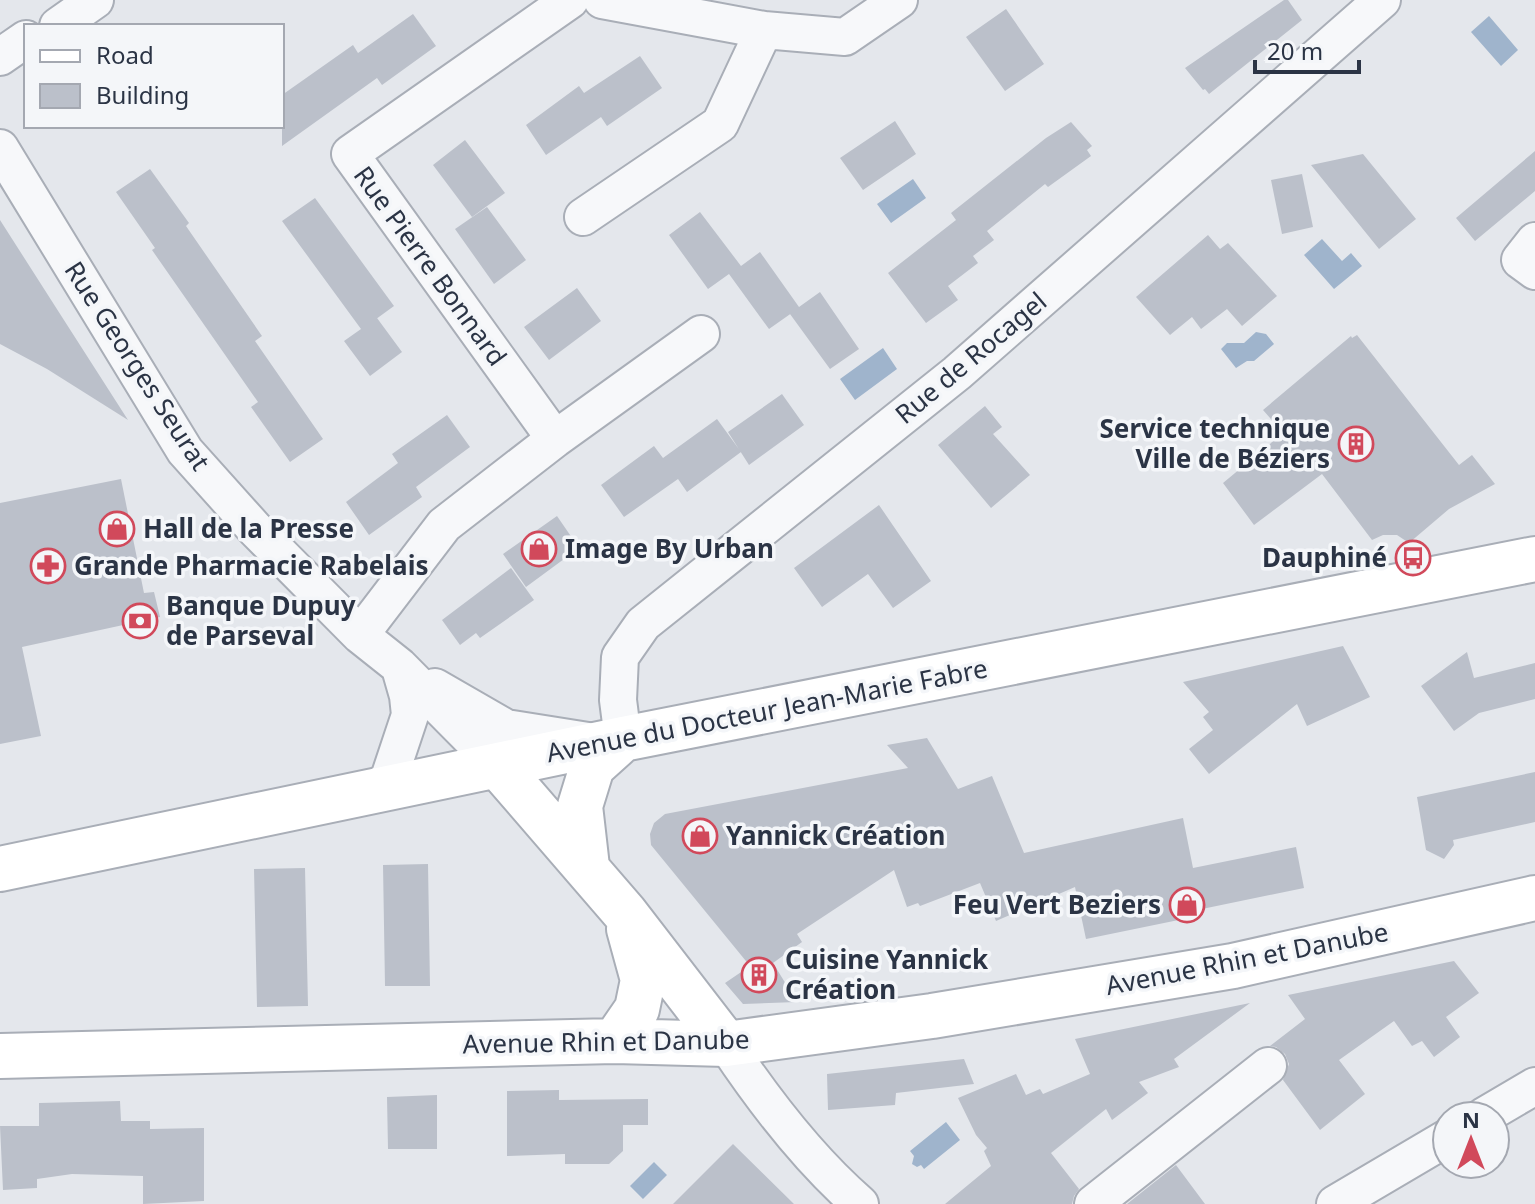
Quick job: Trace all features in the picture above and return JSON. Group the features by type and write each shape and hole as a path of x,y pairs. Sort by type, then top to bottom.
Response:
{"main road":[{"name":"Avenue du Docteur Jean-Marie Fabre","path":"0,869 613,741 1535,559"},
{"path":"587,867 580,806 592,767 613,741"},
{"name":"Rue Georges Seurat","path":"498,766 625,913 726,1044"},
{"name":"Avenue Rhin et Danube","path":"0,1056 615,1041 726,1044 932,1016 1233,966 1535,898"},
{"name":"Rue Georges Seurat","path":"615,1041 637,1009 643,980 625,913"}],"street":[{"path":"61,24 95,0"},
{"name":"Rue Pierre Bonnard","path":"555,439 350,154 570,0"},
{"path":"602,0 764,30 845,37 899,0"},
{"name":"Rue de Rocagel","path":"613,741 620,657 643,624 957,373 1382,0"},
{"path":"583,217 720,124 764,30"},
{"path":"0,57 24,40"},
{"name":"Rue Georges Seurat","path":"0,148 185,451 255,529 360,635 399,666 498,766"},
{"path":"1535,241 1520,260 1535,271"},
{"path":"360,635 444,525 555,439 701,334"},
{"path":"373,792 389,778 410,715 399,666"},
{"name":"Rue Georges Seurat","path":"399,666 506,728 613,741"},
{"path":"726,1044 758,1092 839,1198"},
{"path":"1093,1204 1268,1066"},
{"path":"1511,1100 1535,1086"},
{"path":"1335,1204 1431,1147"}],"water":[{"path":"1489,16 1518,50 1501,66 1471,32"},
{"path":"913,179 926,198 891,223 877,204"},
{"path":"1322,239 1342,261 1351,253 1362,266 1334,289 1304,255"},
{"path":"1256,332 1266,334 1274,344 1254,361 1247,361 1236,368 1221,349 1227,343 1244,343"},
{"path":"883,348 897,369 855,400 840,379"},
{"path":"946,1122 960,1140 924,1169 921,1165 917,1167 912,1164 914,1156 910,1151"},
{"path":"654,1162 667,1175 643,1199 630,1186"}],"building":[{"path":"1288,0 1302,20 1209,94 1203,90 1185,68"},
{"path":"1006,9 1044,64 1005,91 966,37"},
{"path":"413,14 436,46 382,85 377,78 282,146 284,94 353,45 358,53"},
{"path":"640,56 662,88 607,126 601,117 546,155 526,125 579,86 584,93"},
{"path":"895,121 916,154 863,190 840,158"},
{"path":"1071,122 1092,146 1087,150 1091,156 1048,187 1045,184 987,231 994,240 973,256 978,263 948,286 958,300 926,323 888,273 956,220 951,213"},
{"path":"465,140 505,193 472,217 433,165"},
{"path":"1535,151 1535,191 1475,241 1456,218"},
{"path":"1363,154 1416,219 1379,249 1311,165"},
{"path":"150,169 262,336 255,341 323,439 290,462 251,407 258,402 152,250 155,248 116,192"},
{"path":"1302,174 1313,227 1282,234 1271,180"},
{"path":"315,198 394,306 377,318 402,352 370,376 344,341 361,329 282,221"},
{"path":"487,207 526,260 494,284 455,229"},
{"path":"700,212 741,266 760,252 799,307 820,292 859,349 830,369 790,314 769,329 729,274 708,289 669,235"},
{"path":"0,220 128,420 47,369 0,344"},
{"path":"1208,235 1220,249 1228,243 1277,296 1242,326 1227,309 1201,329 1192,317 1170,335 1136,297"},
{"path":"577,288 601,321 549,360 524,327"},
{"name":"Service technique Ville de Béziers","path":"1357,335 1459,465 1472,455 1495,484 1449,509 1409,543 1397,535 1383,535 1372,540 1322,474 1254,525 1223,483 1283,433 1263,410 1351,336"},
{"path":"782,394 804,425 749,465 728,432"},
{"path":"985,406 1002,427 993,434 1030,475 991,508 938,445"},
{"path":"447,415 470,447 416,487 422,497 369,535 346,502 398,463 392,454"},
{"path":"717,419 741,452 687,492 678,479 624,517 601,485 654,446 663,458"},
{"path":"121,479 144,593 154,592 160,617 22,647 41,736 0,744 0,503"},
{"path":"879,505 931,581 893,608 868,574 822,607 794,568"},
{"path":"557,516 579,548 526,587 503,554"},
{"path":"511,568 534,600 480,638 476,633 460,645 442,620"},
{"path":"1343,646 1370,697 1307,726 1297,704 1209,774 1189,749 1213,730 1203,717 1209,712 1183,682"},
{"path":"1467,652 1474,678 1535,663 1535,699 1479,713 1454,731 1421,686"},
{"path":"927,738 958,789 992,776 1024,853 1183,818 1193,868 1296,847 1304,888 1202,909 1203,915 1086,939 1075,887 996,921 980,883 920,906 918,903 907,907 894,870 797,934 802,942 773,963 797,1002 743,1004 725,983 750,966 651,845 650,834 654,823 665,814 908,768 887,745"},
{"path":"1535,772 1535,822 1453,840 1454,845 1444,859 1426,850 1417,797"},
{"path":"428,864 430,986 385,986 383,865"},
{"path":"305,868 308,1006 257,1007 254,869"},
{"path":"1454,961 1479,993 1446,1017 1460,1037 1434,1057 1422,1041 1412,1046 1394,1021 1339,1060 1365,1094 1320,1130 1283,1080 1289,1064 1285,1054 1270,1046 1305,1019 1288,995"},
{"path":"1250,1003 1174,1059 1179,1067 1139,1082 1148,1093 1112,1120 1106,1109 1051,1153 1079,1189 1072,1204 945,1204 991,1166 984,1151 987,1148 976,1135 958,1098 1016,1074 1026,1095 1040,1089 1043,1094 1090,1074 1075,1039"},
{"path":"964,1059 974,1084 896,1093 895,1105 828,1110 827,1074"},
{"path":"559,1090 559,1100 648,1099 648,1125 623,1125 623,1151 609,1164 565,1164 565,1154 507,1156 507,1091"},
{"path":"437,1095 437,1149 388,1149 387,1097"},
{"path":"120,1101 121,1121 150,1121 150,1129 204,1128 204,1201 143,1204 143,1176 72,1174 37,1179 37,1188 3,1190 0,1126 39,1126 39,1103"},
{"path":"733,1144 794,1204 673,1204"},
{"path":"1176,1165 1205,1204 1127,1204"}],"place":[{"name":"Service technique Ville de Béziers","path":"1356,444"},
{"name":"Hall de la Presse","path":"117,529"},
{"name":"Image By Urban","path":"539,549"},
{"name":"Dauphiné","path":"1413,558"},
{"name":"Grande Pharmacie Rabelais","path":"48,566"},
{"name":"Banque Dupuy de Parseval","path":"140,621"},
{"name":"Yannick Création","path":"700,836"},
{"name":"Feu Vert Beziers","path":"1187,905"},
{"name":"Cuisine Yannick Création","path":"759,975"}]}
